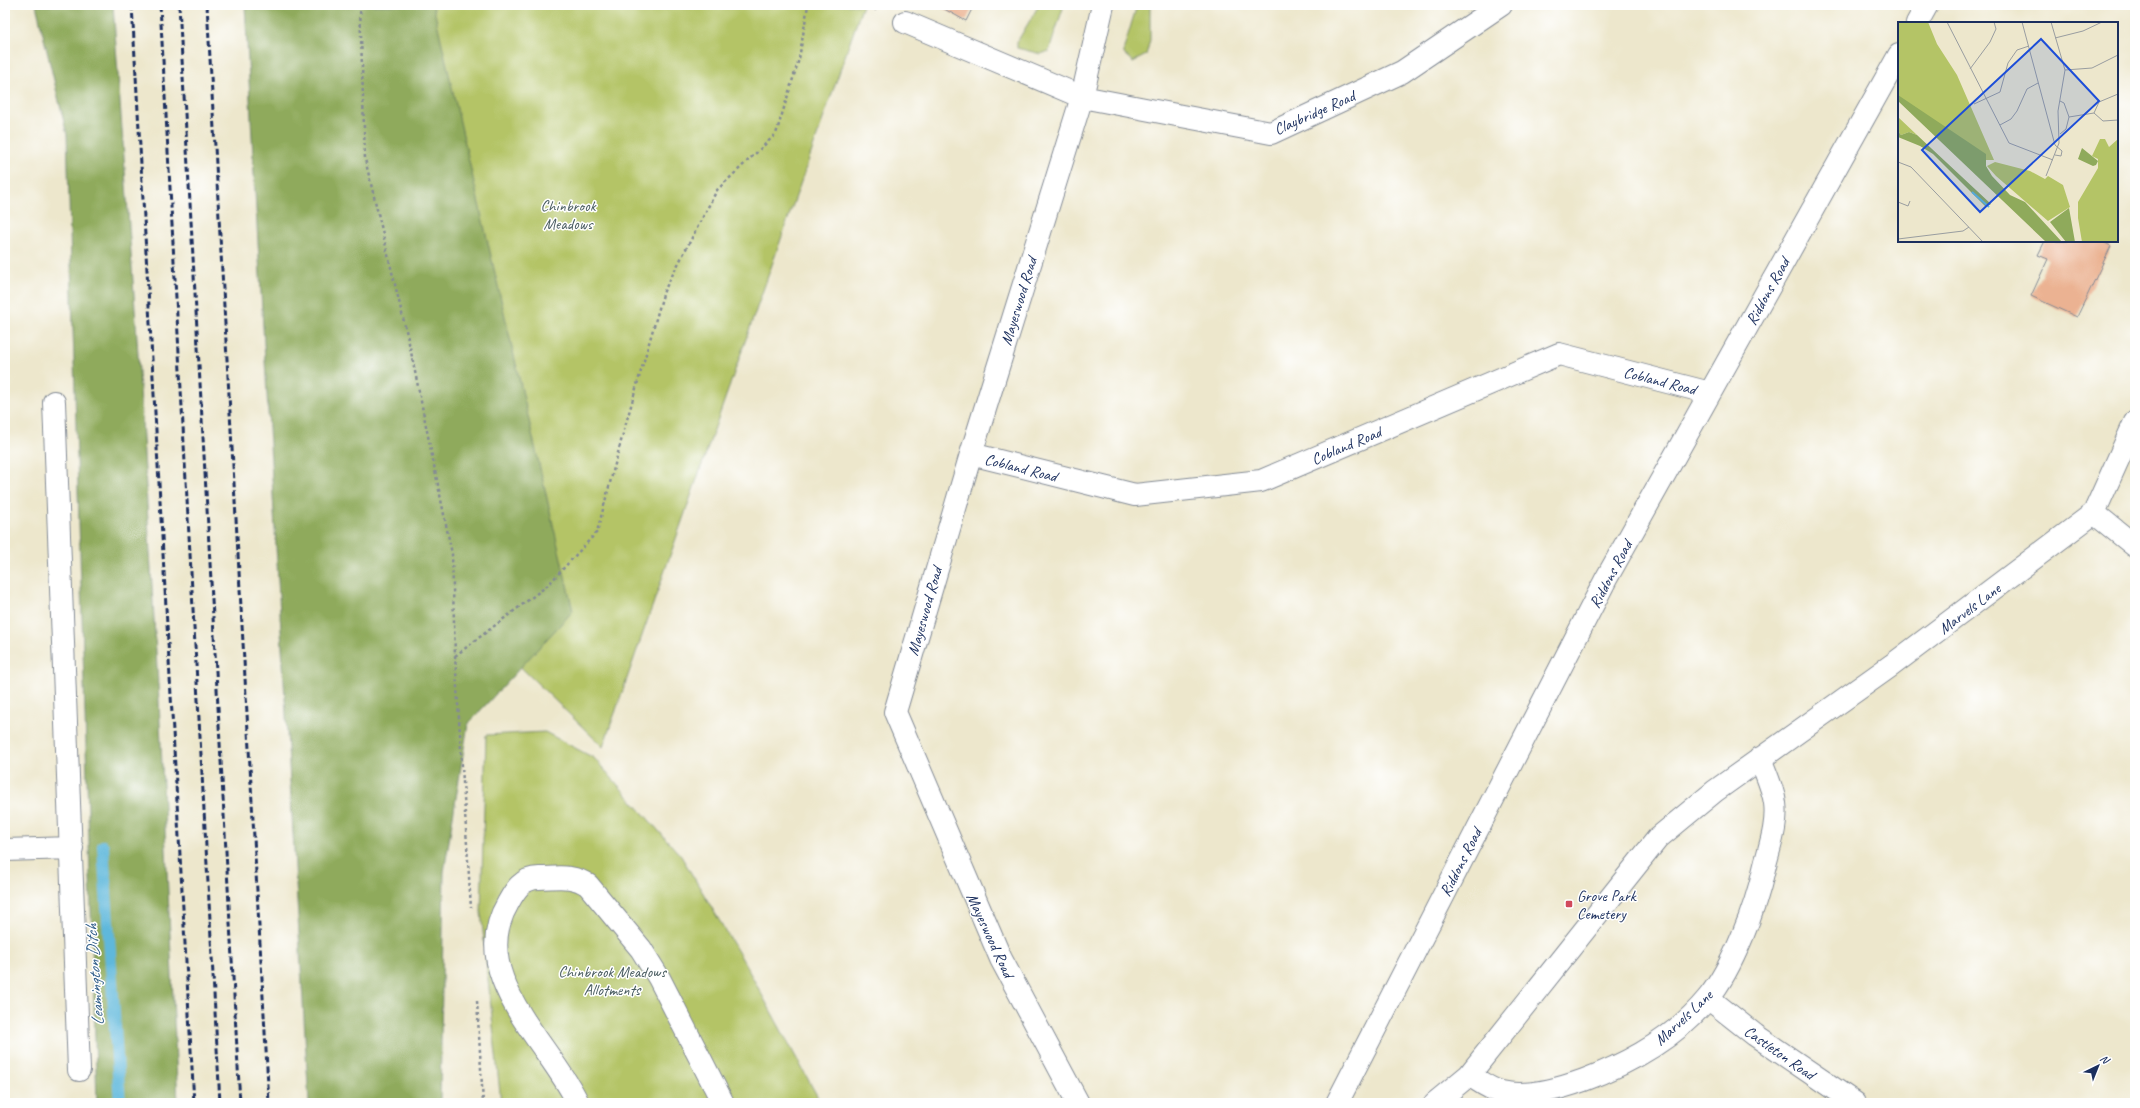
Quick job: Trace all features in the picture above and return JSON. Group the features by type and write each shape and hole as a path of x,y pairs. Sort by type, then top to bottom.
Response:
{"street":[{"name":"Mayeswood Road","path":"1078,1103 1001,959 894,712 971,454 1082,97 1103,5"},
{"name":"Claybridge Road","path":"1082,97 1270,133 1402,72 1501,5"},
{"path":"1918,22 1927,5"},
{"path":"905,22 1082,97"},
{"name":"Riddons Road","path":"1337,1103 1606,579 1898,57"},
{"name":"Cobland Road","path":"971,454 1135,495 1261,481 1559,354 1710,393"},
{"path":"54,402 72,848 79,1070"},
{"name":"Marvels Lane","path":"1435,1103 1469,1075 1658,838 1715,791 1892,665 2094,512 2135,422"},
{"path":"2094,512 2135,546"},
{"name":"Marvels Lane","path":"1469,1075 1500,1092 1518,1094 1570,1085 1602,1073 1652,1047 1677,1028 1708,998 1732,960 1749,915 1761,882 1776,817 1775,802 1760,758"},
{"path":"5,850 72,848"},
{"path":"578,1103 517,1009 499,967 496,945 497,926 517,887 525,881 536,878 570,876 580,880 588,886 641,949 659,978 723,1103"},
{"name":"Castleton Road","path":"1708,998 1755,1035 1855,1103"}],"path":[{"path":"360,5 365,159 410,347 452,554 455,656 471,912"},
{"path":"455,656 548,585 597,532 624,430 664,291 717,190 776,134 799,59 808,5"},
{"path":"477,999 483,1103"}],"green space":[{"path":"36,5 113,5 136,322 159,701 178,1103 97,1103 67,135"},
{"path":"245,5 433,5 573,611 468,724 444,872 440,1103 309,1103"},
{"name":"Chinbrook Meadows","path":"327,5 863,5 603,747 400,550"},
{"path":"1039,5 1064,5 1049,51 1041,54 1017,48 1017,42"},
{"path":"1137,5 1150,5 1150,40 1146,55 1133,62 1124,54 1124,48"},
{"name":"Chinbrook Meadows Allotments","path":"545,732 594,758 681,856 744,962 821,1103 501,1103 481,912 486,735"}],"building":[{"path":"937,5 974,5 966,21"},
{"path":"2044,242 2103,242 2111,246 2077,317 2031,296 2048,259 2038,255"}],"waterway":[{"name":"Leamington Ditch","path":"103,846 120,1103"}],"railway":[{"path":"132,5 194,1103"},
{"path":"160,5 220,1103"},
{"path":"179,5 240,1103"},
{"path":"207,5 269,1103"}],"place":[{"name":"Grove Park Cemetery","path":"1569,904"}]}
